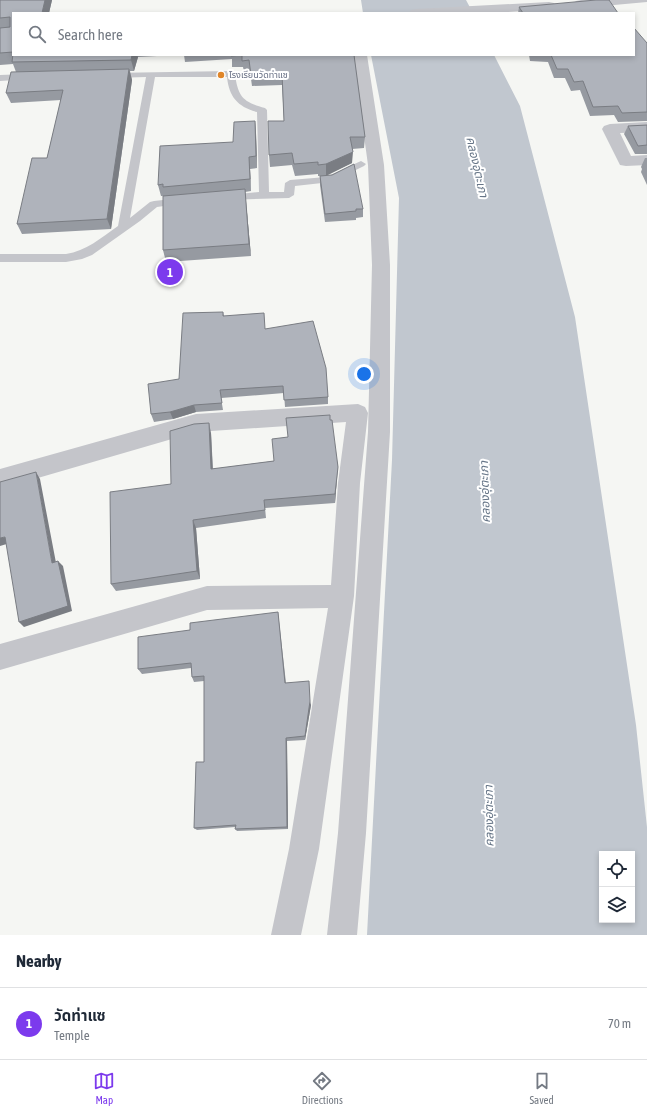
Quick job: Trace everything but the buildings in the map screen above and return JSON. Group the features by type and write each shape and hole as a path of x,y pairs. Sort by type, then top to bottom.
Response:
{"street":[{"path":"434,12 642,0"},
{"path":"342,935 352,833 379,432 381,265 377,180 360,56"},
{"path":"647,127 610,128 626,161 647,160"},
{"path":"0,479 196,423 358,413 349,483 342,596 304,848 286,935"},
{"path":"0,657 207,598 342,596"}],"lane":[{"path":"104,76 151,74 231,74 232,89 237,98 248,107 262,110 264,195"},
{"path":"123,228 151,74"},
{"path":"0,78 40,77"},
{"path":"218,199 248,198 264,195 289,195 290,183 328,180 361,164"},
{"path":"0,258 66,258 78,256 88,252 136,219 154,204 189,200"}],"water":[{"path":"361,0 466,0 472,12 363,12"},
{"name":"คลองอุ่ตะเภา","path":"371,56 495,56 520,106 575,317 636,725 647,827 647,935 367,935 392,460 399,198"}],"place":[{"name":"โรงเรียนวัดท่าแซ","path":"221,75"},
{"name":"วัดท่าแซ","path":"170,272"}]}
